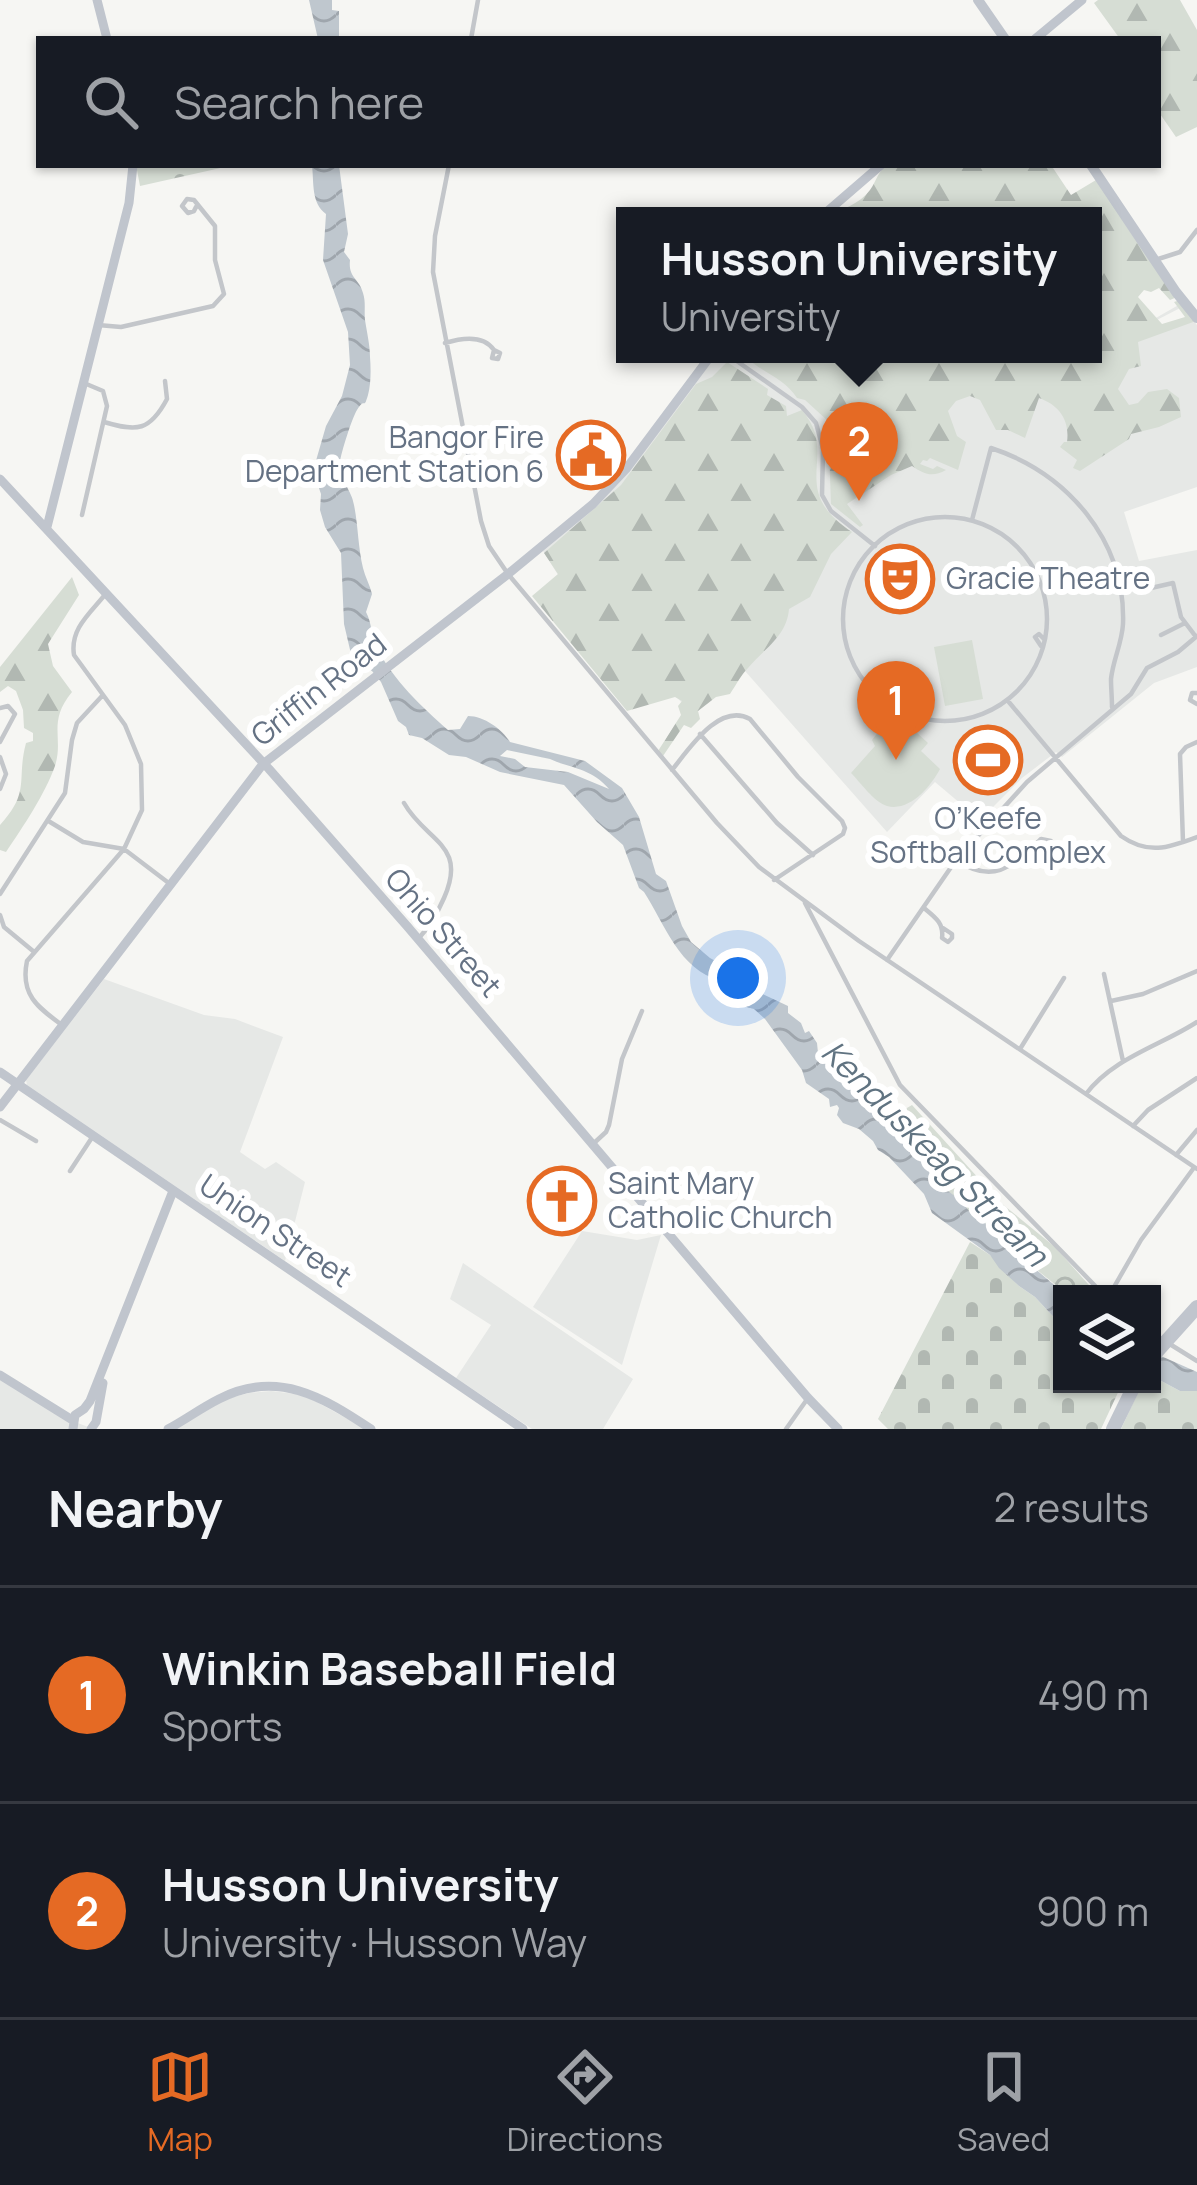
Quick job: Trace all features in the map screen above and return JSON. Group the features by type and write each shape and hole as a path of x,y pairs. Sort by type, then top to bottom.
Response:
{"highway":[{"path":"1163,1332 1197,1304"},
{"path":"1110,1429 1127,1393"}],"main road":[{"path":"978,0 1003,36"},
{"path":"1093,168 1196,315"}],"street":[{"path":"97,0 106,36"},
{"path":"472,36 478,0"},
{"path":"1039,36 1082,0"},
{"path":"47,527 129,203 133,168"},
{"path":"448,168 433,272 489,546 733,842 774,880 1196,1168 1112,1285"},
{"path":"832,207 878,168"},
{"path":"98,325 121,327 221,301 224,291 215,260 215,226 196,207"},
{"path":"1157,263 1184,249 1197,230"},
{"path":"445,343 474,339 487,342 494,350"},
{"name":"Griffin Road","path":"0,1107 263,764 593,504 626,469 705,363"},
{"path":"739,363 811,415 823,441 821,485 826,504 875,546"},
{"path":"104,422 128,430 149,424 167,399 165,382"},
{"path":"82,515 106,396 84,383"},
{"path":"972,520 991,448 1038,468 1082,506 1117,572 1123,607 1121,641 1111,679 1112,707"},
{"name":"Ohio Street","path":"0,478 418,939 838,1429"},
{"path":"922,520 972,520 1002,534 1036,571 1046,602 1043,642 1029,674 1007,700 971,717 943,720 907,713 870,687 849,650 844,615 853,577 875,546 896,530 922,520"},
{"path":"887,960 956,860 1027,782 1131,694 1147,668 1197,636 1185,622 1173,583 1151,588"},
{"path":"62,1025 30,1000 24,975 27,961 124,849 142,810 141,764 125,725 74,656 75,631 106,593"},
{"path":"1161,635 1185,622"},
{"path":"1197,693 1190,700 1197,704"},
{"path":"0,894 65,793 77,723 103,695"},
{"path":"1007,700 1129,842 1165,848 1197,837"},
{"path":"0,708 8,706 14,711 0,742"},
{"path":"672,770 700,734 734,715 750,719 845,828 843,834 774,880"},
{"path":"700,734 777,823 813,854"},
{"path":"1183,842 1179,759 1186,747 1197,742"},
{"path":"0,757 6,774 0,789"},
{"path":"404,802 446,851 452,866 436,915 418,939"},
{"path":"49,821 83,842 124,849 170,884"},
{"path":"956,860 982,874 1004,868 1033,846"},
{"path":"805,904 900,1085 1097,1285"},
{"path":"923,908 943,928"},
{"path":"0,915 4,926 33,951"},
{"path":"1111,1001 1143,994 1197,970"},
{"path":"1104,974 1124,1061"},
{"path":"1020,1049 1064,978"},
{"path":"593,1144 609,1125 622,1060 642,1011"},
{"path":"1086,1094 1102,1075 1197,1022"},
{"name":"Union Street","path":"0,1072 523,1429"},
{"path":"1132,1126 1197,1078"},
{"path":"0,1120 36,1141"},
{"path":"1176,1155 1197,1130"},
{"path":"70,1171 93,1136"},
{"path":"89,1417 176,1192"},
{"path":"1163,1332 1197,1361"},
{"path":"0,1375 75,1426"},
{"path":"169,1429 227,1396 270,1387 322,1398 371,1429"},
{"path":"786,1429 808,1398"},
{"path":"46,1404 108,1428"},
{"path":"75,1426 75,1415 89,1417"}],"shaded area":[{"path":"1182,303 1184,306 1153,322 1157,329 1190,316 1197,325 1197,487 1124,512 1139,561 1197,550 1197,667 1154,683 1062,757 1056,752 980,820 935,782 887,832 745,671 689,710 560,578 543,551 622,479 708,363 1102,363 1102,349"},
{"path":"104,979 283,1037 240,1152 265,1169 276,1162 305,1182 285,1261 27,1085 26,1080"},
{"path":"582,1231 637,1240 661,1235 622,1365 533,1307"},
{"path":"463,1263 633,1379 603,1429 532,1429 456,1378 491,1325 450,1299"},
{"path":"0,1373 72,1421 94,1429 0,1429"},
{"path":"271,1391 304,1395 366,1429 173,1429 226,1399"}],"green space":[{"path":"1180,0 1197,30 1197,127 1176,137 1161,115 1161,36 1118,36 1094,3"},
{"path":"137,168 221,168 140,186"},
{"path":"884,168 1053,168 1071,195 1096,180 1177,297 1170,300 1159,288 1144,290 1138,297 1162,324 1185,317 1174,302 1180,300 1196,321 1138,342 1141,366 1129,369 1118,389 1129,405 1148,392 1167,389 1179,398 1181,417 1131,434 1080,471 1073,468 1077,460 1060,447 1067,442 1067,427 1052,405 1039,398 1025,438 996,430 980,400 970,396 956,401 948,411 957,436 966,442 958,470 930,458 920,464 946,470 928,474 912,466 891,475 847,504 860,527 831,504 828,421 753,363 1102,363 1102,207 848,207 870,190"},
{"path":"729,363 768,389 767,395 786,406 787,416 802,410 817,442 821,501 852,532 831,554 810,597 789,609 779,635 730,694 716,697 698,711 700,719 691,728 684,725 663,756 658,751 681,715 678,706 682,701 675,697 627,711 532,596 558,574 544,553 621,485 696,384"},
{"path":"72,577 79,595 48,644 53,666 72,692 60,712 55,766 6,852 0,850 0,825 16,803 26,743 33,741 33,733 24,728 16,691 8,686 0,692 0,667"},
{"path":"972,640 983,699 945,706 934,647"},
{"path":"888,720 904,721 928,743 921,751 940,769 919,796 896,807 877,800 851,773 875,746 872,740"},
{"name":"O’Keefe Softball Complex","path":"991,739 1017,767 988,780 962,761"},
{"path":"912,1105 1001,1203 1055,1247 1089,1285 1056,1285 1007,1246 1003,1249 984,1221 940,1183 925,1155 890,1118"},
{"path":"970,1242 990,1255 1053,1316 1053,1393 1118,1393 1101,1429 888,1429 878,1419"},
{"path":"1161,1381 1180,1391 1197,1391 1197,1429 1121,1429 1138,1393 1161,1393"}],"water":[{"path":"309,0 332,0 332,10 339,11 339,36 317,36"},
{"path":"312,168 339,168 348,234 344,252 361,288 370,352 370,386 350,428 340,468 353,500 361,560 372,594 366,612 384,660 448,730 460,729 468,716 480,718 510,742 585,761 622,788 639,817 656,874 666,881 691,942 752,989 788,1006 788,1013 817,1043 819,1063 827,1064 828,1071 867,1100 920,1151 939,1184 985,1223 1003,1246 1054,1285 1053,1316 990,1255 932,1213 924,1194 873,1141 843,1123 837,1105 830,1107 829,1099 806,1083 802,1070 765,1019 743,1006 720,980 694,967 639,888 623,845 564,785 500,772 409,735 381,682 358,665 344,624 341,553 325,527 313,471 350,365 348,332 323,260 326,214","holes":["507,750 550,759 609,789 568,772 525,767 500,756"]},
{"path":"1161,1356 1197,1372 1197,1391 1180,1391 1161,1381"}],"place":[{"name":"Bangor Fire Department Station 6","path":"591,455"},
{"name":"Husson University","path":"859,501"},
{"name":"Gracie Theatre","path":"900,579"},
{"name":"Winkin Baseball Field","path":"896,760"},
{"name":"O’Keefe Softball Complex","path":"988,760"},
{"name":"Saint Mary Catholic Church","path":"562,1201"}],"water label":[{"name":"Kenduskeag Stream","path":"935,1153"}]}
